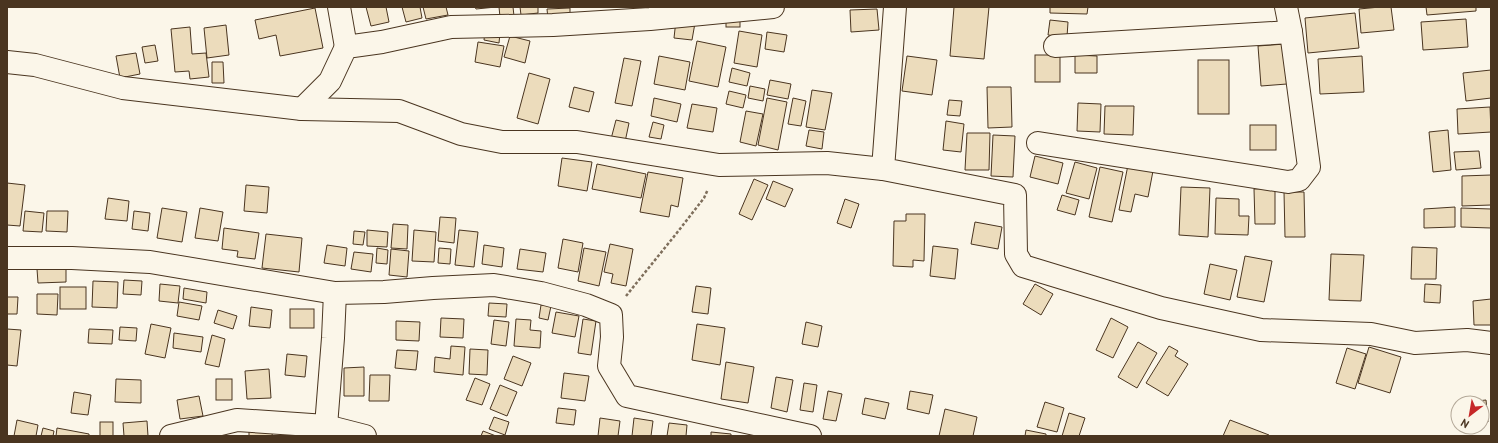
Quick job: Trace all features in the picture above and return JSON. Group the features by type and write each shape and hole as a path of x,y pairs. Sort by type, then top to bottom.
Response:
{"street":[{"path":"302,109 330,81 346,47 339,7"},
{"path":"346,47 382,42 451,27 553,25 650,19 772,7"},
{"path":"883,169 895,7"},
{"path":"1038,143 1288,182 1299,180 1309,167 1291,32 1286,7"},
{"path":"1055,46 1291,32"},
{"path":"7,62 35,65 123,88 302,109 399,111 460,134 502,142 577,142 720,165 827,163 883,169 1014,195 1016,254 1023,266 1161,308 1261,330 1372,334 1415,343 1467,340 1491,343"},
{"path":"7,258 72,258 150,262 334,293 494,286 541,293 586,306 610,315 612,337 609,366 627,396 810,436"},
{"path":"326,426 333,338 334,293"},
{"path":"172,436 237,420 326,426 365,436"}],"path":[{"path":"610,315 704,198 720,165"}],"building":[{"path":"366,7 386,7 389,22 371,26"},
{"path":"402,7 420,7 422,18 406,22"},
{"path":"423,7 446,7 448,15 426,19"},
{"path":"475,7 496,7 476,9"},
{"path":"499,7 513,7 514,16 500,17"},
{"path":"520,7 538,7 538,13 521,15"},
{"path":"954,7 989,7 984,59 950,56"},
{"path":"1050,7 1088,7 1087,14 1050,13"},
{"path":"1391,7 1394,30 1361,33 1359,9"},
{"path":"1426,7 1476,7 1476,11 1427,15"},
{"path":"315,8 323,48 280,56 276,35 259,39 255,20"},
{"path":"570,8 570,18 548,19 547,9"},
{"path":"877,9 879,30 851,32 850,10"},
{"path":"1355,13 1359,48 1308,53 1305,18"},
{"path":"726,16 740,16 740,27 726,27"},
{"path":"1466,19 1468,47 1423,50 1421,22"},
{"path":"676,20 695,23 692,40 674,38"},
{"path":"1050,20 1068,22 1067,37 1048,35"},
{"path":"226,25 229,55 207,58 204,28"},
{"path":"190,27 192,54 206,53 209,77 190,79 189,71 175,72 171,29"},
{"path":"485,31 500,33 499,43 484,40"},
{"path":"739,31 762,35 757,67 734,63"},
{"path":"767,32 787,35 784,52 765,49"},
{"path":"510,36 530,41 525,63 504,57"},
{"path":"697,41 726,47 718,87 689,81"},
{"path":"478,42 504,46 500,67 475,62"},
{"path":"1285,44 1287,84 1261,86 1258,46"},
{"path":"155,45 158,61 145,63 142,47"},
{"path":"136,53 140,74 120,78 116,56"},
{"path":"1035,55 1060,55 1060,82 1035,82"},
{"path":"1075,55 1097,56 1097,73 1075,73"},
{"path":"659,56 690,62 685,90 654,84"},
{"path":"907,56 937,60 932,95 902,91"},
{"path":"1362,56 1364,92 1320,94 1318,59"},
{"path":"624,58 641,61 632,106 615,103"},
{"path":"1198,60 1229,60 1229,114 1198,114"},
{"path":"212,62 223,62 224,83 212,83"},
{"path":"732,68 750,73 747,86 729,82"},
{"path":"1491,70 1491,98 1466,101 1463,73"},
{"path":"529,73 550,79 538,124 517,118"},
{"path":"770,80 791,84 788,99 767,95"},
{"path":"750,86 765,89 763,101 748,98"},
{"path":"574,87 594,92 589,112 569,107"},
{"path":"987,87 1011,87 1012,127 988,128"},
{"path":"812,90 832,93 825,130 806,127"},
{"path":"729,91 746,95 743,108 726,104"},
{"path":"654,98 681,104 677,122 651,116"},
{"path":"767,98 787,102 778,150 758,145"},
{"path":"793,98 806,101 801,126 788,124"},
{"path":"949,100 962,101 960,116 947,115"},
{"path":"1078,103 1101,104 1100,132 1077,131"},
{"path":"692,104 717,108 713,132 687,128"},
{"path":"1105,106 1134,106 1133,135 1104,134"},
{"path":"1490,107 1491,132 1458,134 1457,109"},
{"path":"746,111 763,114 756,146 740,142"},
{"path":"616,120 629,123 625,142 611,139"},
{"path":"946,121 964,124 961,152 943,150"},
{"path":"653,122 664,125 661,139 649,137"},
{"path":"1250,125 1276,125 1276,150 1250,150"},
{"path":"809,130 824,132 822,149 806,146"},
{"path":"1448,130 1451,170 1433,172 1429,132"},
{"path":"967,133 990,133 989,170 965,170"},
{"path":"993,135 1015,136 1013,177 991,176"},
{"path":"1479,151 1481,168 1456,170 1454,152"},
{"path":"1035,156 1063,163 1058,184 1030,177"},
{"path":"562,158 592,162 587,191 558,186"},
{"path":"1075,162 1097,168 1089,199 1066,193"},
{"path":"597,164 646,174 641,198 592,189"},
{"path":"1128,165 1153,171 1148,197 1135,194 1131,212 1119,210"},
{"path":"1100,167 1123,172 1112,222 1089,217"},
{"path":"648,172 683,178 678,207 671,205 669,217 640,212"},
{"path":"1491,175 1491,205 1462,206 1462,176"},
{"path":"754,179 768,185 752,220 739,214"},
{"path":"773,181 793,189 785,207 766,199"},
{"path":"7,183 25,185 20,226 7,225"},
{"path":"246,185 269,187 267,213 244,211"},
{"path":"1181,187 1210,188 1208,237 1179,235"},
{"path":"1275,188 1275,224 1255,224 1254,189"},
{"path":"1284,192 1304,192 1305,237 1285,237"},
{"path":"1062,195 1079,200 1075,215 1057,210"},
{"path":"108,198 129,201 127,221 105,219"},
{"path":"1216,198 1239,199 1239,216 1249,216 1248,235 1215,234"},
{"path":"845,199 859,204 851,228 837,223"},
{"path":"1455,207 1455,227 1424,228 1424,209"},
{"path":"162,208 187,212 182,242 157,238"},
{"path":"200,208 223,212 218,241 195,238"},
{"path":"1461,208 1491,209 1491,228 1461,227"},
{"path":"25,211 44,213 42,232 23,231"},
{"path":"47,211 68,211 67,232 46,231"},
{"path":"134,211 150,213 148,231 132,229"},
{"path":"906,214 925,214 924,261 913,260 913,267 893,266 894,221 906,221"},
{"path":"440,217 456,218 454,243 438,241"},
{"path":"975,222 1002,227 998,249 971,244"},
{"path":"393,224 408,225 407,249 391,248"},
{"path":"224,228 259,233 255,259 237,257 238,251 222,249"},
{"path":"367,230 388,232 387,247 367,246"},
{"path":"414,230 436,232 434,262 412,261"},
{"path":"459,230 478,232 474,267 455,265"},
{"path":"354,231 365,232 363,245 353,244"},
{"path":"266,234 302,238 299,272 262,268"},
{"path":"563,239 583,243 578,272 558,268"},
{"path":"610,244 633,249 626,286 611,283 613,274 604,272"},
{"path":"327,245 347,248 345,266 324,263"},
{"path":"484,245 504,248 502,267 482,264"},
{"path":"933,246 958,249 955,279 930,276"},
{"path":"1412,247 1437,248 1436,279 1411,279"},
{"path":"377,248 388,250 387,264 376,263"},
{"path":"439,248 451,249 450,264 438,263"},
{"path":"584,248 606,252 599,286 578,281"},
{"path":"391,249 409,251 407,277 389,275"},
{"path":"520,249 546,253 543,272 517,269"},
{"path":"354,252 373,254 371,272 351,269"},
{"path":"1331,254 1364,255 1361,301 1329,300"},
{"path":"1245,256 1272,261 1264,302 1237,297"},
{"path":"1210,264 1237,270 1230,300 1204,294"},
{"path":"66,267 66,282 38,283 37,269"},
{"path":"124,280 142,281 141,295 123,294"},
{"path":"93,281 118,282 117,308 92,307"},
{"path":"160,284 180,286 178,303 159,301"},
{"path":"1035,284 1053,294 1041,315 1023,304"},
{"path":"1425,284 1441,285 1440,303 1424,302"},
{"path":"696,286 711,288 708,314 692,312"},
{"path":"60,287 86,287 86,309 60,309"},
{"path":"184,288 207,292 206,303 183,299"},
{"path":"37,294 58,294 57,315 37,314"},
{"path":"7,297 18,297 17,314 7,314"},
{"path":"1491,299 1491,325 1474,325 1473,301"},
{"path":"179,302 202,306 199,320 177,316"},
{"path":"489,303 507,304 506,317 488,316"},
{"path":"541,305 551,306 548,320 539,318"},
{"path":"251,307 272,310 270,328 249,326"},
{"path":"290,309 314,309 314,328 290,328"},
{"path":"218,310 237,316 233,329 214,323"},
{"path":"556,312 579,316 575,337 552,333"},
{"path":"441,318 464,319 463,338 440,337"},
{"path":"1111,318 1128,327 1113,358 1096,350"},
{"path":"516,319 531,320 530,330 541,331 540,348 514,346"},
{"path":"583,319 596,321 591,355 578,353"},
{"path":"494,320 509,322 506,346 491,344"},
{"path":"396,321 420,322 419,341 396,340"},
{"path":"806,322 822,326 818,347 802,344"},
{"path":"151,324 171,328 165,358 145,354"},
{"path":"697,324 725,328 720,365 692,360"},
{"path":"120,327 137,328 136,341 119,340"},
{"path":"7,329 21,330 17,366 7,365"},
{"path":"89,329 113,330 112,344 88,343"},
{"path":"174,333 203,337 201,352 173,348"},
{"path":"212,335 225,339 219,367 205,364"},
{"path":"1138,342 1157,353 1137,388 1118,377"},
{"path":"451,346 465,347 463,375 434,372 435,357 450,359"},
{"path":"1169,346 1178,351 1175,356 1188,364 1168,396 1146,383"},
{"path":"1369,347 1401,357 1390,393 1358,383"},
{"path":"1347,348 1366,354 1355,389 1336,383"},
{"path":"470,349 488,350 487,375 469,374"},
{"path":"397,350 418,351 416,370 395,368"},
{"path":"287,354 307,356 305,377 285,375"},
{"path":"513,356 531,363 522,386 504,379"},
{"path":"726,362 754,367 748,403 721,399"},
{"path":"364,367 364,396 344,396 344,368"},
{"path":"269,369 271,398 247,399 245,371"},
{"path":"564,373 589,376 585,401 561,398"},
{"path":"370,375 390,375 389,401 369,401"},
{"path":"776,377 793,380 787,412 771,408"},
{"path":"475,378 490,384 482,405 466,400"},
{"path":"116,379 141,380 141,403 115,402"},
{"path":"216,379 232,379 232,400 216,400"},
{"path":"804,383 817,385 813,412 800,410"},
{"path":"500,385 517,392 507,416 490,409"},
{"path":"828,391 842,394 836,421 823,419"},
{"path":"910,391 933,395 929,414 907,409"},
{"path":"74,392 91,395 88,415 71,413"},
{"path":"199,396 203,416 180,419 177,400"},
{"path":"865,398 889,403 885,419 862,414"},
{"path":"1045,402 1064,408 1057,432 1037,427"},
{"path":"558,408 576,410 574,425 556,423"},
{"path":"945,409 977,417 973,436 939,436"},
{"path":"1069,413 1085,418 1079,436 1062,436"},
{"path":"494,417 509,422 505,435 489,429"},
{"path":"600,418 620,421 618,436 598,436"},
{"path":"634,418 653,421 651,436 632,436"},
{"path":"17,420 38,425 36,436 14,436"},
{"path":"1230,420 1269,435 1269,436 1223,436"},
{"path":"147,421 148,436 124,436 123,423"},
{"path":"100,422 113,422 113,436 100,436"},
{"path":"669,423 687,425 686,436 667,436"},
{"path":"249,426 273,427 272,436 249,436"},
{"path":"43,428 54,431 53,436 41,436"},
{"path":"57,428 89,434 89,436 56,436"},
{"path":"1026,430 1046,434 1046,436 1025,436"},
{"path":"483,431 496,436 481,436"},
{"path":"711,432 731,434 731,436 711,436"}]}
